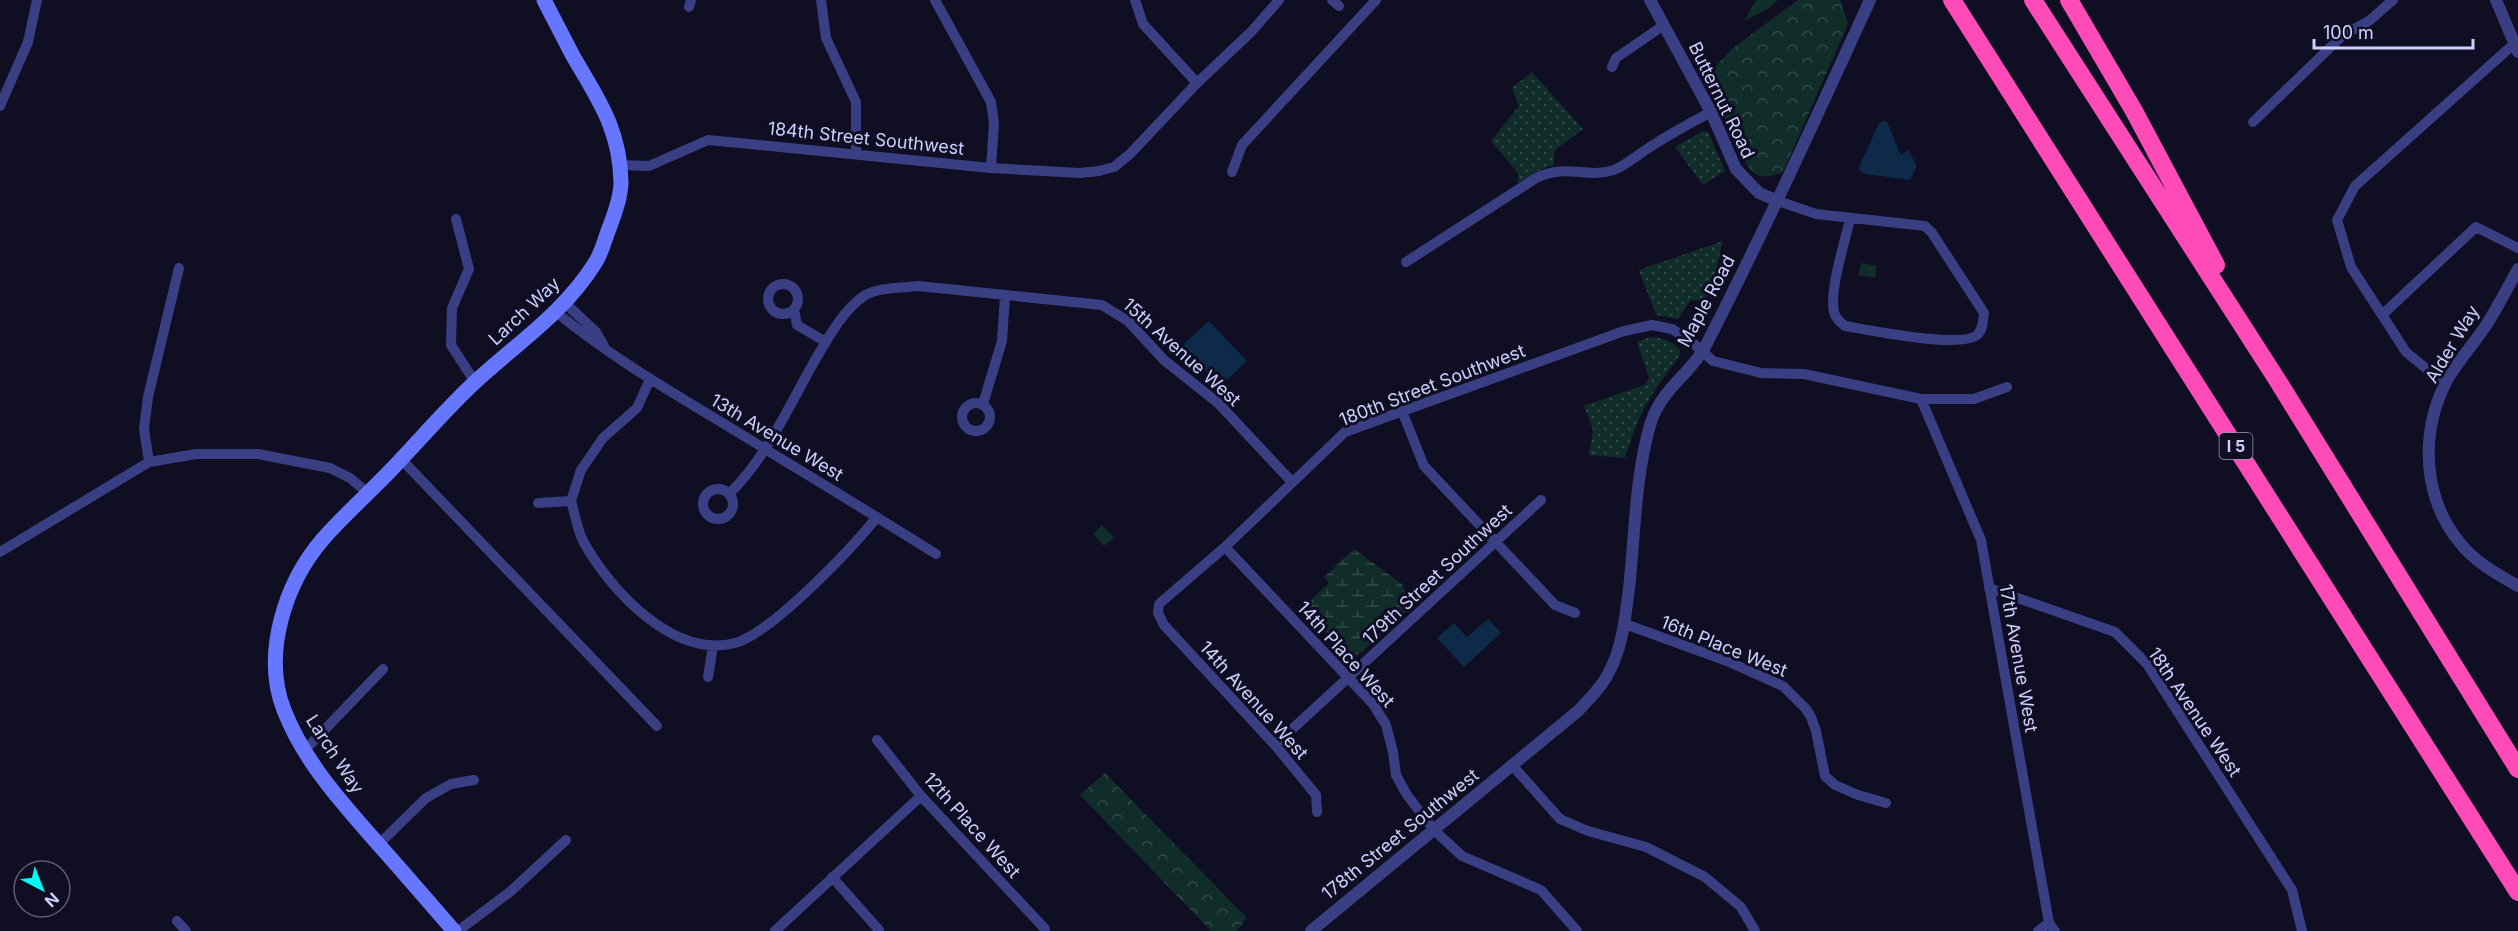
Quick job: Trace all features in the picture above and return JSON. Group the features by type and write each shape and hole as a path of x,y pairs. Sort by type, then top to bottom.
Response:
{"highway":[{"name":"I 5","path":"1952,0 2518,892"},
{"path":"2033,0 2276,378 2518,769"},
{"path":"2069,0 2134,111 2276,378"}],"main road":[{"name":"Larch Way","path":"456,931 324,780 305,750 284,709 277,682 276,652 279,625 301,571 323,539 475,382 561,308 596,262 612,219 621,185 619,165 609,120 544,0"}],"street":[{"path":"0,106 28,42 37,0"},
{"path":"821,0 826,38 856,102 856,154"},
{"path":"935,0 991,102 994,123 991,168"},
{"path":"1135,0 1143,24 1197,83 1251,32 1279,0"},
{"path":"1232,172 1242,145 1376,0"},
{"name":"Butternut Road","path":"1650,0 1711,112 1736,169 1759,193 1778,201"},
{"name":"Maple Road","path":"1512,765 1578,711 1599,687 1617,655 1624,624 1640,477 1652,419 1662,399 1675,381 1703,352 1778,201 1870,0"},
{"path":"2253,122 2343,35 2369,21 2393,0"},
{"path":"2445,384 2406,352 2351,267 2337,220 2355,186 2517,48 2496,0"},
{"path":"1612,67 1616,58 1664,25"},
{"name":"184th Street Southwest","path":"619,165 649,166 708,140 991,168 1080,173 1114,167 1144,140 1197,83"},
{"path":"1406,262 1536,178 1551,171 1595,174 1616,169 1711,112"},
{"path":"1778,201 1816,214 1925,226 1932,232 1984,313 1978,334 1965,340 1932,339 1845,326 1836,317 1833,297 1850,219"},
{"path":"456,219 469,269 452,308 451,345 475,382"},
{"path":"2382,315 2476,227 2518,248"},
{"path":"149,462 144,429 148,397 179,268"},
{"name":"Alder Way","path":"2518,268 2487,323 2445,384 2429,432 2428,467 2437,504 2460,543 2491,571 2518,586"},
{"name":"15th Avenue West","path":"730,493 745,478 842,318 865,295 918,286 1102,305 1128,321 1164,360 1218,403 1292,482"},
{"path":"982,404 1002,341 1005,296"},
{"name":"13th Avenue West","path":"561,308 590,340 604,346 650,379 936,554"},
{"path":"794,309 797,325 826,342"},
{"name":"180th Street Southwest","path":"1158,613 1159,604 1225,547 1345,432 1624,331 1652,325 1672,329 1694,343 1703,352"},
{"path":"1703,352 1713,361 1761,373 1804,374 1922,399 1974,399 2007,387"},
{"path":"650,379 637,408 603,438 581,470 571,501 581,538 602,571 634,606 660,627 689,642 713,646 737,642 757,631 791,605 856,543 877,517"},
{"name":"17th Avenue West","path":"1922,399 1981,540 2052,927"},
{"path":"1402,411 1424,466 1555,605 1575,613"},
{"path":"0,552 149,462 196,454 258,454 330,468 350,478 369,494"},
{"path":"401,459 657,726"},
{"name":"179th Street Southwest","path":"1275,745 1541,500"},
{"path":"538,502 571,501"},
{"name":"14th Place West","path":"1225,547 1373,704 1386,725 1396,775 1407,795 1434,830 1462,856 1541,890 1577,931"},
{"name":"18th Avenue West","path":"1989,588 2115,632 2147,664 2292,890 2302,931"},
{"name":"14th Avenue West","path":"1158,613 1164,625 1275,745 1316,795 1317,812"},
{"name":"16th Place West","path":"1624,624 1727,661 1783,686 1806,708 1811,717 1825,776 1835,785 1886,803"},
{"path":"708,677 713,646"},
{"path":"305,750 383,669"},
{"name":"12th Place West","path":"877,740 921,796 1045,929"},
{"path":"1512,765 1560,819 1588,831 1646,847 1705,877 1741,907 1755,931"},
{"name":"178th Street Southwest","path":"1311,931 1512,765"},
{"path":"379,844 426,798 451,784 474,780"},
{"path":"775,931 921,796"},
{"path":"456,931 511,891 566,840"},
{"path":"832,877 879,930"},
{"path":"177,921 186,931"},
{"path":"2038,931 2052,927"}],"green space":[{"path":"1756,0 1778,0 1768,9 1744,21"},
{"path":"1798,0 1840,0 1848,24 1783,172 1760,176 1752,171 1744,160 1729,130 1710,72 1733,48"},
{"path":"1532,72 1583,129 1554,151 1554,165 1518,183 1518,173 1491,141 1519,106 1512,88"},
{"path":"1703,131 1708,132 1725,171 1703,185 1675,147"},
{"path":"1723,241 1711,290 1693,326 1688,324 1700,300 1690,301 1678,319 1656,315 1639,270"},
{"path":"1861,263 1877,266 1875,278 1858,275"},
{"path":"1650,337 1674,344 1680,350 1679,357 1646,404 1625,458 1589,455 1593,430 1584,406 1644,385 1649,378 1637,342"},
{"path":"1102,525 1114,538 1104,546 1093,534"},
{"path":"1354,549 1402,584 1410,605 1408,610 1363,651 1355,656 1349,656 1302,608 1329,583 1324,577"},
{"path":"1105,773 1247,918 1237,931 1211,931 1080,795"}],"water":[{"path":"1887,122 1901,155 1908,150 1917,166 1910,180 1866,174 1860,171 1859,167 1879,123"},
{"path":"1209,321 1247,361 1223,384 1178,349"},
{"path":"1488,619 1501,633 1464,667 1437,638 1454,623 1467,637"}]}
